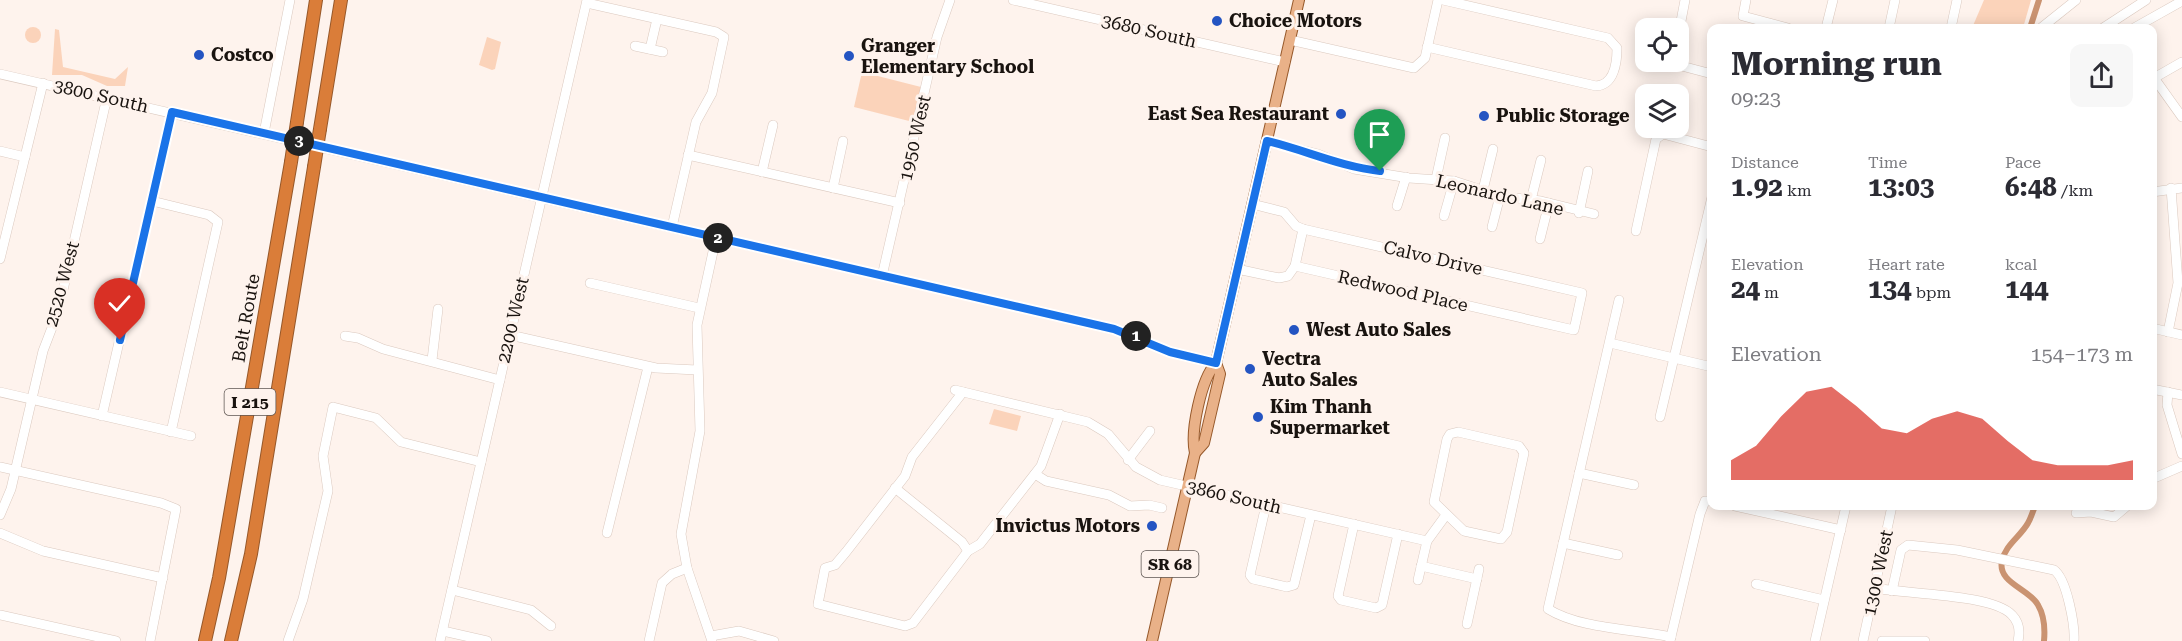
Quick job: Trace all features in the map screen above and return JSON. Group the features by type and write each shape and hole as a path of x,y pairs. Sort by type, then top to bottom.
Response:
{"highway":[{"name":"Belt Route","path":"205,641 221,566 291,162 316,0"},
{"name":"I 215","path":"231,641 250,554 341,0"}],"main road":[{"name":"SR 68","path":"1152,641 1195,453 1204,442 1220,374 1216,363 1299,0"}],"street":[{"path":"264,134 290,0"},
{"name":"1950 West","path":"882,276 937,37 950,0"},
{"name":"3680 South","path":"1013,0 1285,62"},
{"path":"1290,40 1409,68 1422,63 1438,0"},
{"path":"1427,47 1601,86 1612,77 1617,53 1615,44 1608,38 1443,0"},
{"path":"1681,18 1684,0"},
{"path":"1746,0 1743,16 1773,24"},
{"path":"1827,24 1833,0"},
{"path":"1890,24 1895,0"},
{"path":"1952,24 1958,0"},
{"path":"2109,24 2146,0"},
{"path":"2046,24 2074,1"},
{"path":"2141,24 2182,1"},
{"path":"587,2 716,32 724,37 712,93 696,122 672,227"},
{"name":"2200 West","path":"440,641 587,2"},
{"path":"650,49 657,19"},
{"path":"635,46 663,52"},
{"path":"2157,74 2182,62"},
{"path":"1689,67 1707,73"},
{"name":"3800 South","path":"0,74 1114,329 1170,352 1216,363"},
{"path":"2157,82 2182,117"},
{"path":"0,259 43,83"},
{"name":"2520 West","path":"0,515 16,470 43,351 58,312 107,97"},
{"path":"102,416 172,112"},
{"path":"762,172 773,125"},
{"path":"1636,231 1656,139 1663,134 1707,146"},
{"path":"1436,179 1445,138"},
{"path":"833,188 843,141"},
{"name":"Leonardo Lane","path":"1267,141 1318,154 1354,169 1454,181 1500,196 1549,203 1579,213 1594,214"},
{"path":"1483,190 1493,149"},
{"path":"0,151 25,157"},
{"path":"688,155 900,203"},
{"path":"1532,200 1541,160"},
{"path":"1579,213 1588,171"},
{"path":"1397,207 1406,177"},
{"path":"1444,216 1454,181"},
{"path":"2168,332 2178,283 2171,188"},
{"path":"2157,191 2182,188"},
{"path":"1492,227 1500,196"},
{"path":"152,201 217,219 218,226 171,432"},
{"path":"1540,239 1549,203"},
{"name":"Calvo Drive","path":"1252,204 1284,212 1296,226 1303,229 1582,293 1574,330"},
{"path":"1660,417 1707,219"},
{"path":"1238,269 1283,278 1291,273 1294,266 1303,229"},
{"path":"716,238 699,308 696,341 700,431 681,534 687,568 712,638 739,631 774,641"},
{"name":"Redwood Place","path":"1294,266 1574,330"},
{"path":"590,283 699,308"},
{"path":"1619,300 1548,609 1558,615 1598,625 1671,639 1700,514 1707,503"},
{"path":"432,360 438,309"},
{"path":"2157,329 2182,335"},
{"path":"510,335 648,367 697,370"},
{"path":"345,336 357,338 383,349 432,360 500,380"},
{"path":"1610,343 1707,366"},
{"path":"607,533 648,367"},
{"path":"2157,389 2182,395"},
{"name":"3860 South","path":"895,488 905,476 912,457 959,391 1060,414 1098,427 1108,434 1128,460 1154,477 1187,487 1427,541"},
{"path":"0,392 191,436"},
{"path":"2168,392 2167,405 2182,454"},
{"path":"289,641 303,598 328,491 323,456 333,407 376,418 401,442 481,462"},
{"path":"968,550 962,542 895,488 836,565 825,568 818,604 910,626 968,550 980,544 1035,474 1046,456 1060,414"},
{"path":"1128,460 1150,431"},
{"path":"1458,432 1521,448 1524,453 1522,466 1507,532 1501,539 1464,531 1448,517 1436,505 1434,498 1450,435 1458,432"},
{"path":"0,466 161,503 176,509 150,641"},
{"path":"2157,477 2182,466"},
{"path":"1580,473 1634,485"},
{"path":"1035,474 1046,481 1109,495 1130,506 1149,505 1162,508"},
{"path":"1266,505 1250,575 1253,579 1287,587 1294,585 1311,514"},
{"path":"1753,510 1841,530"},
{"path":"1815,641 1845,510"},
{"name":"1300 West","path":"1863,641 1891,510"},
{"path":"2076,513 2091,512 2114,517 2122,510"},
{"path":"1418,580 1427,541 1448,517"},
{"path":"1354,525 1338,596 1341,600 1376,608 1382,605 1398,534"},
{"path":"0,533 44,551 163,578"},
{"path":"1563,543 1618,555"},
{"path":"1892,591 1902,548 1908,545 1943,548 2059,573 2071,612 2074,641"},
{"path":"1421,566 1478,574 1467,624"},
{"path":"649,641 662,583 672,574 687,568"},
{"path":"1756,584 1824,600"},
{"path":"1875,588 1948,596 2003,609 2016,620 2019,629 2018,641"},
{"path":"452,590 531,610 551,626"},
{"path":"0,615 116,641"},
{"path":"443,631 487,641"},
{"path":"1882,641 1925,641"}],"shaded area":[{"path":"1984,0 2031,0 2024,24 1974,24"},
{"path":"33,27 41,35 33,43 25,35"},
{"path":"55,29 59,30 63,67 115,79 128,67 125,86 107,86 82,75 52,75"},
{"path":"487,37 501,42 495,69 492,70 479,65"},
{"path":"862,72 921,87 913,122 854,107"},
{"path":"994,409 1021,416 1017,431 989,424"}],"waterway":[{"path":"2031,24 2039,0"},
{"path":"2033,510 2025,528 2006,550 2002,569 2004,575 2034,599 2038,605 2044,623 2044,641"}],"place":[{"name":"Choice Motors","path":"1217,21"},
{"name":"Costco","path":"199,55"},
{"name":"Granger Elementary School","path":"849,56"},
{"name":"East Sea Restaurant","path":"1341,114"},
{"name":"Public Storage","path":"1484,116"},
{"name":"West Auto Sales","path":"1294,330"},
{"name":"Vectra Auto Sales","path":"1250,369"},
{"name":"Kim Thanh Supermarket","path":"1258,417"},
{"name":"Invictus Motors","path":"1152,526"}],"route":[{"path":"120,340 172,112 1114,329 1170,352 1216,363 1267,141 1318,154 1354,169 1380,171"}]}
